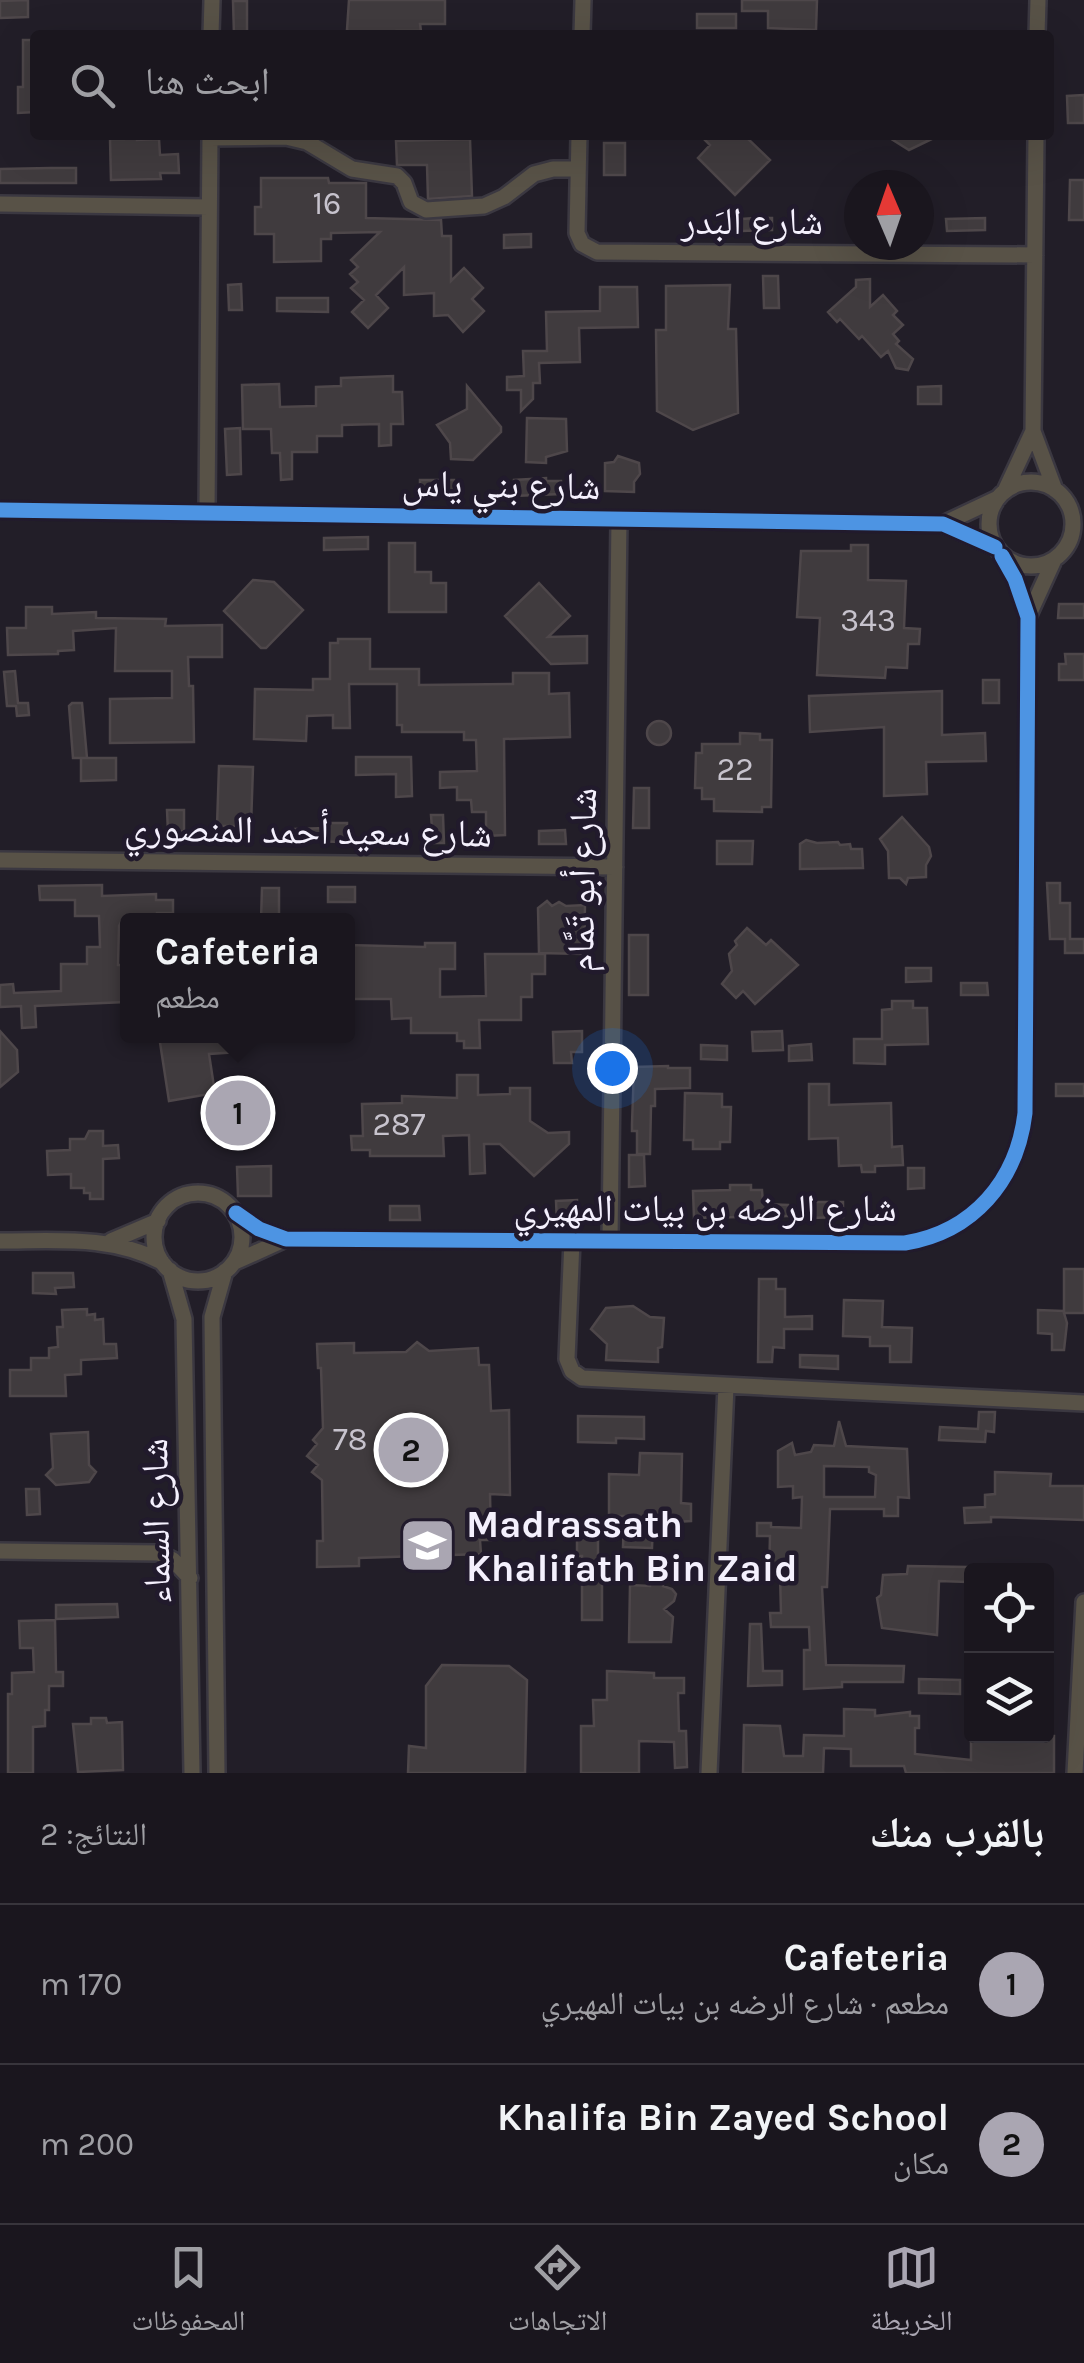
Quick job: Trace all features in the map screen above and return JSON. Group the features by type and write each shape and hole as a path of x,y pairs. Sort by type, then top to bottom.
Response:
{"street":[{"path":"212,0 212,30"},
{"path":"582,0 582,30"},
{"path":"1037,30 1038,0"},
{"path":"207,513 210,140"},
{"path":"296,140 307,142 352,169 397,176 411,202 426,210 484,206 504,197 534,174 578,169"},
{"name":"شارع البَدر","path":"579,140 577,233 582,244 597,252 1034,255"},
{"path":"1036,140 1032,431 1055,490"},
{"path":"0,204 210,207"},
{"path":"1002,494 1035,482 1055,490 1076,507 1076,543 1054,560 1033,567 1012,562 990,538 989,517 1032,431"},
{"name":"شارع بني ياس","path":"943,524 1002,494"},
{"name":"شارع بني ياس","path":"0,510 943,524 999,552"},
{"name":"شارع أبو تَمَّام","path":"610,1241 619,519"},
{"name":"شارع الرضه بن بيات المهيري","path":"236,1214 259,1229 286,1238 905,1243 938,1235 969,1218 1004,1179 1019,1147 1025,1113 1028,617 999,552"},
{"name":"شارع الرضه بن بيات المهيري","path":"1028,617 1054,560"},
{"name":"شارع سعيد أحمد المنصوري","path":"0,860 614,867"},
{"path":"0,1241 109,1242 137,1250 166,1266 197,1280 229,1268 242,1244 236,1214 222,1199 189,1194 170,1204 158,1221 155,1242 166,1266"},
{"path":"109,1242 158,1221"},
{"name":"شارع الرضه بن بيات المهيري","path":"229,1268 258,1249 286,1238"},
{"path":"572,1240 566,1360 576,1375 588,1379 1084,1403"},
{"name":"شارع السماء","path":"166,1266 180,1296 184,1319 192,1773"},
{"name":"شارع السماء","path":"218,1773 212,1317 229,1268"},
{"path":"709,1773 726,1386"},
{"path":"159,1553 189,1527"},
{"path":"0,1551 159,1553 180,1565 190,1578"},
{"path":"1075,1773 1084,1602"}],"building":[{"path":"28,0 28,17 0,18 0,1"},
{"path":"349,0 445,0 445,24 420,24 421,30 347,30"},
{"path":"742,0 817,0 816,30 768,28 768,11 742,11"},
{"path":"233,1 247,1 247,30 234,30"},
{"path":"697,14 736,14 736,28 697,28"},
{"path":"23,40 30,40 30,112 18,113 18,87 23,87"},
{"path":"1084,95 1084,123 1068,123 1067,96"},
{"path":"110,140 159,140 160,155 178,154 179,173 160,173 161,179 111,180"},
{"path":"470,140 472,196 428,199 427,165 397,165 396,141"},
{"path":"705,140 749,140 770,160 735,195 698,158 710,145"},
{"path":"893,140 930,140 909,150"},
{"path":"604,143 625,143 625,175 604,175"},
{"path":"76,168 76,183 0,183 0,169"},
{"path":"261,178 328,178 329,183 366,183 366,218 441,220 442,236 451,236 451,281 464,268 483,288 472,299 484,311 463,332 448,315 434,316 434,293 404,295 404,267 376,295 388,308 368,328 352,312 364,300 351,288 358,282 350,274 358,267 351,260 380,232 331,233 331,239 321,239 321,261 274,262 274,234 255,234 255,207 261,207"},
{"path":"1070,180 1084,180 1084,220 1069,220"},
{"path":"772,218 772,230 742,231 742,219"},
{"path":"985,218 985,230 947,231 946,219"},
{"path":"531,234 531,247 504,248 504,235"},
{"path":"763,276 778,276 779,308 764,308"},
{"path":"870,279 870,307 883,295 903,325 893,334 899,341 896,344 913,359 908,370 896,368 888,351 881,357 862,336 859,339 828,312 856,287 856,280"},
{"path":"241,284 242,310 229,310 228,285"},
{"path":"730,285 728,329 736,329 738,413 693,430 657,411 656,330 666,330 666,286"},
{"path":"600,287 637,287 638,327 579,328 580,362 539,363 540,383 533,383 533,399 521,411 521,390 507,390 507,377 524,376 523,351 547,351 546,312 600,311"},
{"path":"277,298 328,298 328,312 277,311"},
{"path":"393,376 393,392 402,392 403,424 391,424 391,445 379,446 379,424 342,425 342,436 317,436 317,452 292,452 292,479 281,480 280,453 272,453 271,429 243,429 242,385 279,384 280,407 316,406 316,387 341,386 341,378"},
{"path":"467,386 501,432 473,460 451,459 450,443 437,425 467,409"},
{"path":"941,386 941,404 918,404 918,387"},
{"path":"527,418 566,419 567,451 546,457 546,463 526,462"},
{"path":"240,428 241,474 227,475 225,429"},
{"path":"618,456 639,463 634,492 605,491 605,463 614,462"},
{"path":"420,480 454,480 454,493 420,494"},
{"path":"514,480 561,481 561,494 514,496"},
{"path":"368,537 368,549 324,550 324,538"},
{"path":"389,543 415,543 415,572 431,572 431,583 446,583 446,612 389,612"},
{"path":"851,545 868,545 868,580 906,581 904,628 920,629 919,644 908,644 907,668 886,667 885,678 817,675 820,618 797,617 801,551 851,551"},
{"path":"253,580 274,582 303,610 266,648 261,648 224,611"},
{"path":"539,583 570,616 548,637 587,636 587,663 551,664 505,616"},
{"path":"1059,604 1084,604 1084,618 1058,618"},
{"path":"26,607 52,607 52,614 96,612 96,618 166,619 165,626 222,625 222,657 188,657 194,742 110,743 110,699 172,698 172,671 115,671 116,628 73,631 74,650 58,654 8,655 7,628 26,628"},
{"path":"338,639 370,639 370,669 419,669 419,685 513,684 513,673 549,673 549,694 569,693 570,737 504,739 505,835 486,836 486,812 472,812 471,800 457,800 457,787 440,788 440,772 477,771 476,740 464,740 464,732 402,732 402,725 397,725 397,684 349,684 350,728 333,728 333,715 307,716 306,741 254,739 255,689 313,690 313,679 330,679 330,643 338,643"},
{"path":"1065,654 1084,654 1084,680 1059,680 1059,664 1066,664"},
{"path":"15,671 18,703 28,703 29,715 17,716 16,706 7,706 4,672"},
{"path":"983,680 999,680 999,703 983,703"},
{"path":"942,691 942,735 985,733 986,761 926,762 927,794 884,796 884,727 810,732 809,696"},
{"path":"82,703 87,758 73,758 69,706"},
{"path":"659,721 671,733 659,745 647,733"},
{"path":"740,733 760,734 760,740 772,740 771,807 762,807 762,812 714,811 714,799 702,799 702,788 695,788 696,753 702,753 702,744 740,744"},
{"path":"356,757 411,757 412,796 396,797 396,774 356,775"},
{"path":"81,758 116,758 116,780 81,781"},
{"path":"219,766 253,767 251,826 217,826"},
{"path":"634,788 649,788 649,828 633,828"},
{"path":"167,810 184,810 184,831 168,832"},
{"path":"431,815 443,815 444,843 433,843"},
{"path":"902,817 929,847 931,856 926,877 908,878 906,884 900,878 889,878 888,851 880,839"},
{"path":"327,823 347,823 347,842 296,841 295,829 327,828"},
{"path":"565,830 566,844 539,844 539,831"},
{"path":"806,840 838,842 850,844 851,849 862,849 863,868 800,869 800,844"},
{"path":"717,841 753,841 752,864 717,864"},
{"path":"1047,883 1060,883 1060,903 1070,903 1070,939 1084,939 1084,953 1065,953 1065,939 1050,939"},
{"path":"102,885 102,896 156,894 156,900 173,900 173,913 120,913 120,1002 35,1006 36,1027 22,1028 21,1006 0,1007 0,985 13,984 14,993 61,991 61,964 87,964 87,947 100,947 99,916 75,916 75,900 40,900 39,886"},
{"path":"328,887 355,887 355,902 328,902"},
{"path":"262,888 279,888 279,913 261,913"},
{"path":"547,901 552,906 559,902 566,906 585,905 584,954 539,953 538,908"},
{"path":"747,928 766,945 771,940 798,965 755,1004 743,991 736,998 722,984 732,971 729,954"},
{"path":"629,935 648,935 648,995 629,995"},
{"path":"425,943 455,943 455,969 440,969 440,997 486,996 485,954 545,954 545,974 532,974 532,997 521,997 521,1020 479,1020 480,1048 464,1048 464,1041 457,1041 457,1033 411,1033 411,1018 392,1019 391,999 355,999 355,945 425,947"},
{"path":"906,968 931,968 931,981 906,982"},
{"path":"961,983 987,983 988,995 961,995"},
{"path":"892,1001 913,1001 913,1008 927,1008 928,1044 885,1045 885,1064 854,1063 854,1039 882,1039 882,1010 892,1009"},
{"path":"0,1031 17,1050 18,1072 0,1087"},
{"path":"582,1031 582,1052 571,1052 572,1063 554,1063 553,1032"},
{"path":"782,1031 783,1050 753,1051 752,1032"},
{"path":"160,1043 237,1043 238,1052 209,1054 215,1093 169,1101"},
{"path":"811,1044 812,1060 789,1061 789,1046"},
{"path":"701,1045 727,1046 727,1060 701,1059"},
{"path":"634,1067 690,1068 690,1088 655,1089 650,1154 637,1154 637,1131 632,1131"},
{"path":"457,1075 478,1075 478,1095 510,1094 510,1088 530,1088 530,1121 548,1133 569,1132 569,1144 534,1176 500,1144 484,1144 485,1173 470,1174 469,1135 443,1136 444,1156 370,1156 370,1150 352,1150 351,1136 363,1136 362,1104 402,1103 402,1096 457,1098"},
{"path":"809,1084 829,1084 829,1105 891,1103 892,1147 902,1146 903,1165 875,1166 875,1172 862,1172 861,1165 839,1166 838,1138 809,1139"},
{"path":"1056,1084 1084,1084 1084,1096 1056,1096"},
{"path":"238,1090 238,1123 216,1123 216,1091"},
{"path":"685,1093 722,1094 722,1107 731,1107 730,1142 720,1142 720,1149 693,1149 693,1140 684,1140"},
{"path":"89,1131 103,1131 103,1146 118,1145 119,1158 103,1159 103,1199 90,1199 84,1188 71,1188 71,1174 48,1175 47,1151 70,1150 70,1139 85,1139"},
{"path":"629,1155 644,1155 645,1186 629,1187"},
{"path":"271,1166 271,1196 238,1196 237,1167"},
{"path":"908,1168 924,1168 924,1188 908,1189"},
{"path":"730,1185 751,1185 751,1190 762,1190 763,1204 788,1205 788,1216 694,1218 693,1191 730,1190"},
{"path":"577,1200 577,1222 557,1223 556,1201"},
{"path":"809,1202 843,1202 843,1217 810,1218"},
{"path":"390,1206 419,1206 420,1220 390,1220"},
{"path":"1064,1269 1084,1269 1084,1313 1064,1313 1064,1350 1052,1350 1052,1334 1038,1333 1038,1310 1064,1311"},
{"path":"33,1273 73,1273 74,1287 55,1288 56,1294 33,1293"},
{"path":"759,1279 776,1279 776,1289 785,1289 785,1317 812,1316 812,1329 784,1329 784,1348 773,1347 772,1362 758,1362"},
{"path":"844,1300 883,1301 882,1327 912,1328 911,1362 890,1362 890,1346 870,1346 870,1337 843,1336"},
{"path":"633,1306 650,1317 664,1318 658,1362 606,1360 607,1344 591,1329 606,1308"},
{"path":"87,1309 87,1315 95,1314 95,1320 103,1319 104,1344 116,1344 117,1358 81,1360 81,1374 65,1375 66,1396 10,1396 10,1370 31,1370 31,1358 49,1358 49,1348 58,1347 57,1327 63,1327 62,1310"},
{"path":"417,1342 429,1351 478,1348 479,1365 489,1365 491,1411 509,1410 510,1495 490,1494 491,1540 480,1540 481,1554 359,1558 359,1566 317,1567 317,1541 323,1541 322,1480 312,1472 318,1465 307,1456 323,1428 317,1344 354,1343 354,1353 406,1352"},
{"path":"800,1355 838,1356 838,1369 800,1367"},
{"path":"979,1412 995,1412 994,1432 986,1431 985,1442 939,1440 940,1427 978,1429"},
{"path":"578,1416 644,1417 644,1439 578,1442"},
{"path":"839,1421 846,1446 907,1449 909,1498 898,1497 898,1516 884,1516 884,1509 830,1509 827,1587 822,1587 826,1665 904,1666 903,1682 842,1682 842,1687 804,1689 804,1650 810,1650 809,1627 771,1627 770,1613 781,1613 780,1575 769,1575 770,1536 757,1536 757,1523 801,1528 802,1497 793,1498 793,1486 778,1487 778,1451 792,1443 795,1455 811,1452 814,1445 834,1446","holes":["824,1466 869,1467 869,1472 876,1475 875,1497 824,1497"]},
{"path":"88,1432 89,1465 96,1472 89,1482 56,1485 46,1475 53,1468 51,1434"},
{"path":"640,1453 682,1454 681,1503 691,1504 691,1521 653,1523 652,1548 623,1547 624,1516 609,1516 609,1474 639,1475"},
{"path":"995,1472 1051,1474 1050,1486 1084,1486 1084,1520 991,1517 991,1522 965,1523 964,1508 985,1507 985,1495 995,1494"},
{"path":"26,1489 39,1489 40,1514 27,1515"},
{"path":"577,1538 598,1538 602,1620 582,1620 582,1556 577,1556"},
{"path":"908,1566 964,1567 964,1582 939,1581 937,1635 882,1628 877,1598 881,1595 883,1575 907,1574"},
{"path":"650,1569 663,1569 663,1586 676,1594 664,1609 673,1617 671,1642 629,1642 630,1585 650,1586"},
{"path":"117,1604 118,1617 56,1619 56,1605"},
{"path":"55,1620 56,1672 63,1672 63,1686 49,1686 45,1726 33,1727 33,1773 8,1773 8,1694 12,1694 12,1673 34,1672 33,1648 20,1648 19,1621"},
{"path":"750,1624 761,1624 763,1671 782,1671 782,1685 748,1686"},
{"path":"442,1665 509,1666 527,1680 525,1773 408,1773 409,1746 426,1748 426,1686"},
{"path":"607,1671 684,1678 684,1693 678,1693 679,1731 686,1731 687,1767 675,1768 674,1742 639,1741 639,1773 581,1773 581,1726 594,1726 593,1700 607,1700"},
{"path":"919,1679 960,1680 960,1694 919,1693"},
{"path":"844,1709 875,1710 875,1716 910,1712 910,1716 919,1716 915,1754 971,1760 971,1743 1054,1743 1054,1773 906,1773 904,1766 851,1766 851,1749 824,1748 823,1773 743,1773 744,1725 780,1726 784,1756 803,1756 804,1735 844,1736"},
{"path":"91,1718 122,1722 123,1770 78,1772 73,1724 91,1724"}],"cycle path":[{"path":"0,510 943,524 995,547"},
{"path":"236,1213 259,1229 286,1239 905,1243 951,1228 971,1215 1001,1181 1020,1138 1025,1113 1028,617 1002,556"}],"place":[{"name":"Cafeteria","path":"238,1113"},
{"name":"Khalifa Bin Zayed School","path":"411,1450"},
{"name":"Madrassath Khalifath Bin Zaid","path":"427,1546"}]}
